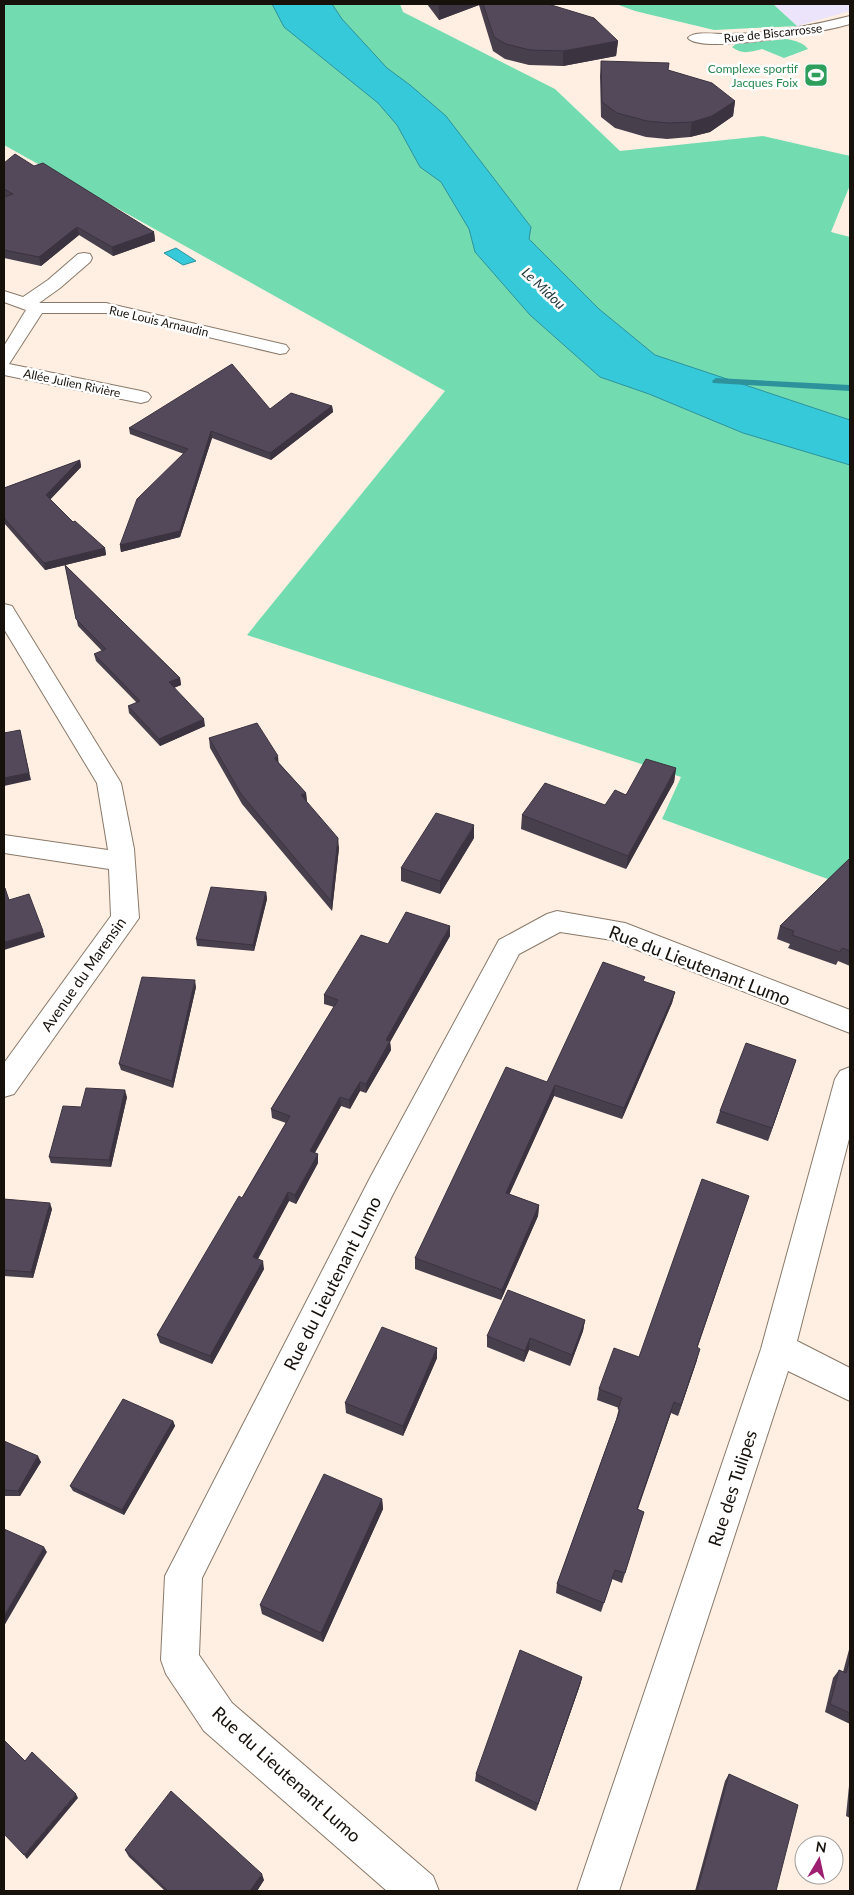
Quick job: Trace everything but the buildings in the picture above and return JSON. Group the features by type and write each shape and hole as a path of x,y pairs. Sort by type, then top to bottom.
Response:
{"street":[{"name":"Rue de Biscarrosse","path":"695,38 710,39 793,33 828,27 850,20"},
{"path":"4,360 31,306 84,258"},
{"name":"Rue Louis Arnaudin","path":"4,296 31,306 106,308 280,349"},
{"name":"Allée Julien Rivière","path":"4,369 140,397"},
{"name":"Avenue du Marensin","path":"4,611 109,783 122,862 125,918 4,1085"},
{"path":"4,844 122,862"},
{"name":"Rue du Lieutenant Lumo","path":"418,1891 218,1717 180,1660 184,1576 382,1185 510,947 557,921 616,930 850,1022"},
{"name":"Rue des Tulipes","path":"598,1891 778,1349 850,1079"},
{"path":"778,1349 850,1385"}],"shaded area":[{"path":"773,4 850,4 850,11 797,26"}],"green space":[{"path":"4,4 400,4 403,12 555,89 620,151 763,136 850,156 850,185 831,232 850,237 850,887 662,819 681,777 247,635 445,391 4,145"},
{"path":"616,4 773,4 797,26 714,30 635,11"},
{"path":"786,39 798,42 808,49 784,58 762,49 743,52 732,47 736,44"}],"water":[{"name":"Le Midou","path":"272,4 332,4 342,19 387,68 446,116 531,227 529,239 599,309 655,355 850,420 850,465 743,433 649,394 600,377 530,315 475,252 469,229 441,182 420,167 397,125 378,103 284,27"},
{"path":"176,248 196,261 183,265 164,253"}],"waterway":[{"path":"716,381 850,388"}],"place":[{"name":"Complexe sportif Jacques Foix","path":"816,75"}]}
